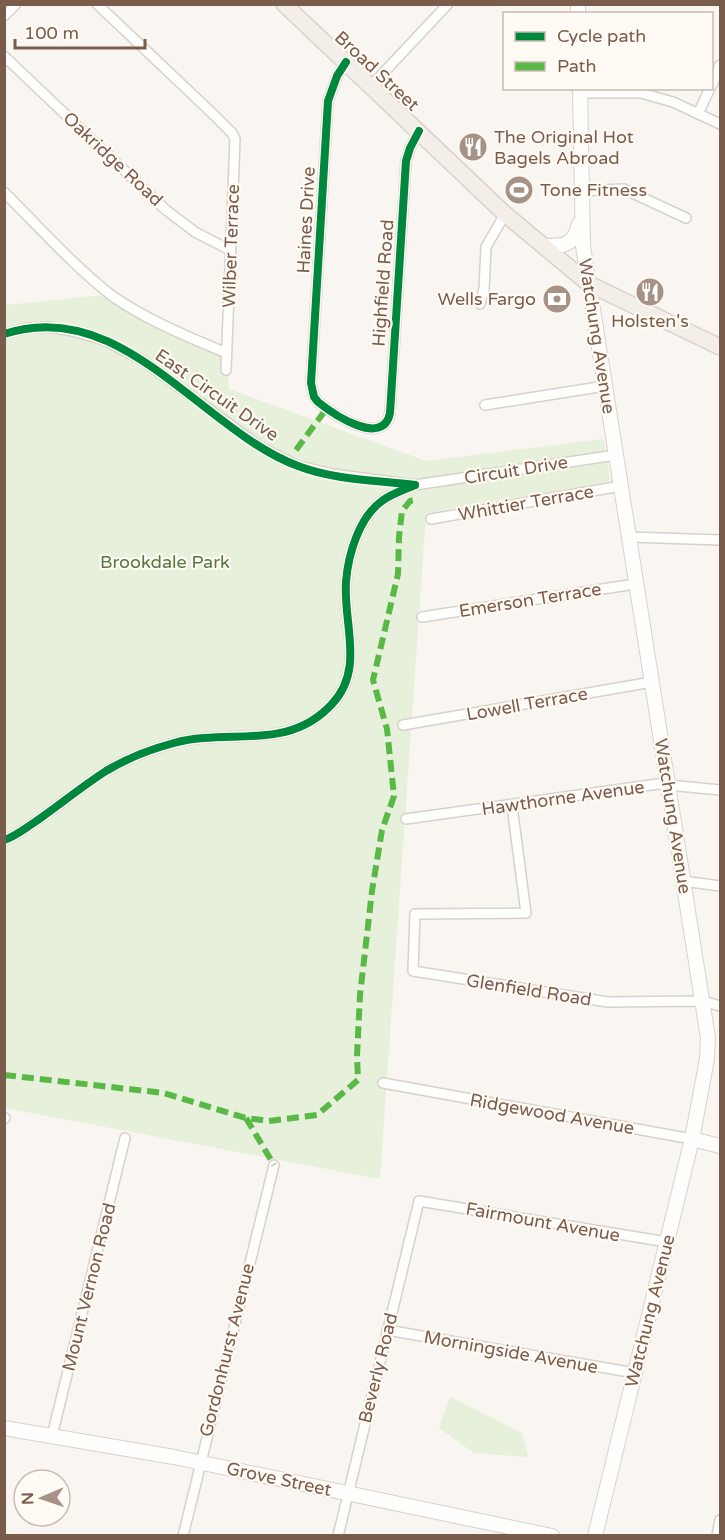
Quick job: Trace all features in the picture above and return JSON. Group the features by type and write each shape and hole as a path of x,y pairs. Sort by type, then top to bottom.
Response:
{"main road":[{"name":"Broad Street","path":"284,4 505,214 589,284 720,347"},
{"name":"Watchung Avenue","path":"580,91 583,246 708,1038 707,1059 692,1139 596,1536"},
{"path":"543,246 568,244 576,237 581,216"},
{"name":"Ridgewood Avenue","path":"692,1139 720,1146"},
{"name":"Grove Street","path":"4,1428 199,1462 552,1536"}],"street":[{"path":"4,16 16,4"},
{"name":"Wilber Terrace","path":"97,4 214,115 235,139 226,370"},
{"path":"371,86 444,8 433,4"},
{"name":"Oakridge Road","path":"4,56 166,210 195,232 230,250"},
{"name":"Haines Drive","path":"346,62 337,76 328,101 311,383 314,397 323,406 359,426 373,429"},
{"path":"713,82 720,65"},
{"path":"698,114 710,90"},
{"path":"580,91 641,93 672,102 720,124"},
{"name":"Highfield Road","path":"373,429 386,423 390,413 406,161 419,132"},
{"path":"581,191 624,189 686,218"},
{"path":"4,192 111,295 158,323 226,353"},
{"path":"480,304 484,288 486,247 505,214"},
{"name":"East Circuit Drive","path":"4,334 27,328 48,327 73,330 104,340 142,360 259,446 298,466 367,480 415,485"},
{"path":"484,405 605,386"},
{"name":"Circuit Drive","path":"415,485 616,455"},
{"path":"4,840 61,805 107,771 143,754 175,743 211,737 278,735 310,724 333,704 346,685 352,657 346,582 358,530 373,508 383,500 415,485"},
{"name":"Whittier Terrace","path":"431,519 621,486"},
{"path":"630,537 720,540"},
{"name":"Emerson Terrace","path":"422,617 637,585"},
{"name":"Lowell Terrace","path":"403,725 652,682"},
{"name":"Hawthorne Avenue","path":"406,819 513,806 658,784 720,790"},
{"name":"Glenfield Road","path":"513,806 526,913 415,914 413,970 608,1002 703,1001"},
{"path":"683,881 720,886"},
{"path":"703,1001 720,1006"},
{"name":"Ridgewood Avenue","path":"383,1083 692,1139"},
{"name":"Mount Vernon Road","path":"52,1436 125,1138"},
{"name":"Gordonhurst Avenue","path":"183,1536 199,1462 274,1165"},
{"name":"Fairmount Avenue","path":"419,1201 667,1242"},
{"name":"Beverly Road","path":"338,1536 419,1201"},
{"name":"Morningside Avenue","path":"387,1330 635,1373"},
{"path":"717,1536 720,1520"}],"green space":[{"name":"Brookdale Park","path":"116,294 227,361 229,389 426,461 604,439 610,480 606,483 426,513 380,1179 5,1108 5,305"},
{"path":"450,1397 522,1433 528,1457 474,1453 439,1428"}],"marked path":[{"path":"296,450 327,408"},
{"path":"4,1075 164,1093 246,1118 269,1121 317,1115 358,1080 360,995 372,891 382,830 394,796 387,729 373,680 398,574 402,511 410,501 416,500"},
{"path":"246,1118 274,1165"}],"cycle path":[{"path":"346,62 337,76 328,101 311,383 314,397 318,402 346,420 368,428 378,428 386,423 390,413 406,161 419,131"},
{"path":"4,334 47,327 86,333 123,349 159,372 262,448 298,466 341,477 415,485"},
{"path":"4,840 25,829 106,771 139,755 165,745 195,739 277,733 297,728 315,719 332,704 348,676 350,646 346,582 349,560 356,537 374,508 389,496 415,485"}],"place":[{"name":"The Original Hot Bagels Abroad","path":"473,147"},
{"name":"Tone Fitness","path":"519,190"},
{"name":"Holsten's","path":"650,292"},
{"name":"Wells Fargo","path":"557,299"}]}
